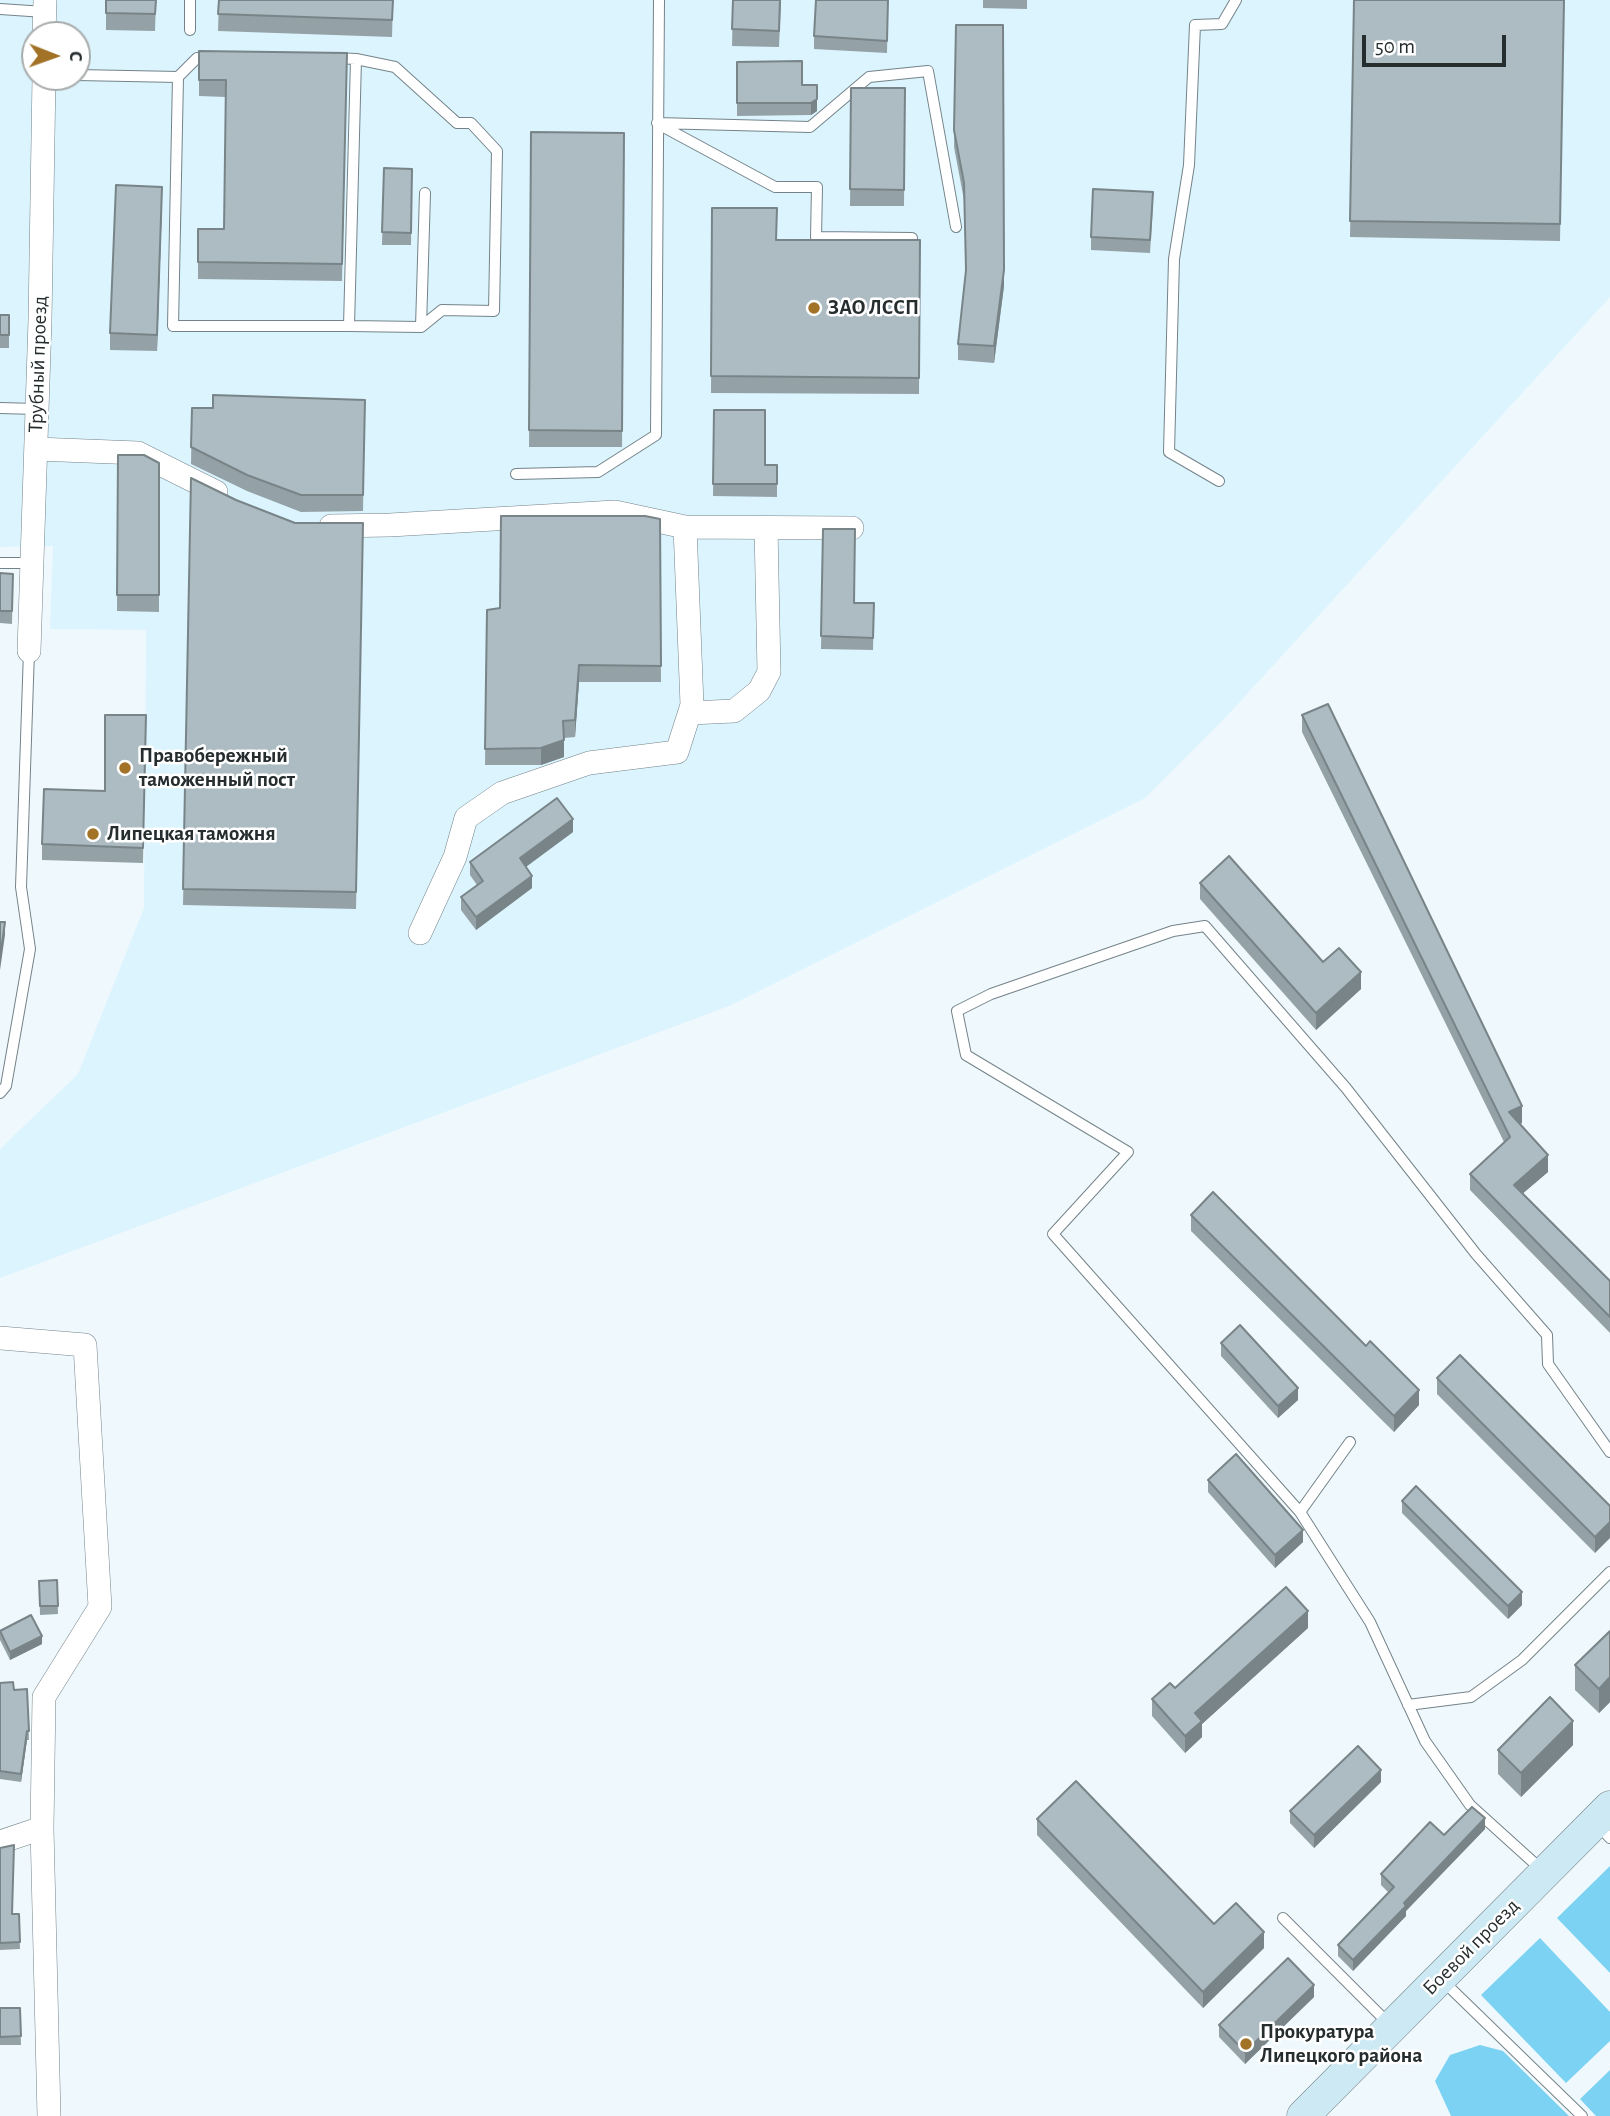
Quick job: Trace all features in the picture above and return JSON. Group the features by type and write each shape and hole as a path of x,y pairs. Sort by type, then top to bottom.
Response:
{"street":[{"name":"Трубный проезд","path":"29,651 44,91"},
{"path":"36,449 138,453 241,504"},
{"path":"312,526 453,522 615,512 685,527 852,528"},
{"path":"420,933 455,857 466,818 502,793 589,763 677,752 692,705 685,527"},
{"path":"690,713 734,712 759,691 769,672 766,528"},
{"path":"0,1338 85,1345 100,1606 44,1697 42,1828 49,2116"},
{"name":"Боевой проезд","path":"1303,2116 1545,1873 1605,1822"},
{"path":"0,1842 42,1828"}],"lane":[{"path":"190,0 190,30"},
{"path":"516,474 598,472 656,435 659,0"},
{"path":"1219,481 1168,452 1174,259 1189,165 1195,25 1222,24 1236,0"},
{"path":"0,9 45,16"},
{"path":"224,58 197,58 178,77 173,326 421,327 442,310 494,311 497,151 471,123 457,123 395,67 356,59 317,58"},
{"path":"349,326 356,59"},
{"path":"657,123 810,127 869,77 928,72 956,228"},
{"path":"91,75 178,77"},
{"path":"657,123 775,187 817,187 816,237 912,239"},
{"path":"421,327 425,193"},
{"path":"0,408 37,409"},
{"path":"0,563 32,563"},
{"path":"0,1093 6,1086 30,949 21,887 29,651"},
{"path":"1545,1873 1470,1805 1425,1741 1370,1622 1300,1512 1053,1234 1128,1153 966,1055 957,1012 991,994 1173,931 1205,926 1346,1088 1476,1254 1547,1335 1548,1364 1610,1452"},
{"path":"1300,1512 1350,1442"},
{"path":"1408,1705 1471,1697 1522,1660 1610,1572"},
{"path":"1283,1918 1392,2027"},
{"path":"1440,1978 1582,2116"}],"shaded area":[{"path":"0,0 1610,0 1610,297 1225,718 1145,798 729,1006 0,1278 0,1149 78,1074 144,908 146,630 50,629 53,546 0,547"},
{"path":"1610,1866 1610,1973 1557,1918"},
{"path":"1540,1938 1610,2012 1610,2041 1566,2083 1481,1995"},
{"path":"1480,2045 1503,2051 1569,2116 1451,2116 1435,2081 1450,2055"},
{"path":"1610,2070 1610,2116 1596,2116 1580,2099"}],"building":[{"path":"106,0 156,0 155,14 106,13"},
{"path":"219,0 393,0 392,20 218,14"},
{"path":"733,0 780,0 779,31 732,29"},
{"path":"816,0 888,0 887,41 814,36"},
{"path":"1354,0 1564,0 1560,224 1350,221"},
{"path":"956,25 1003,25 1004,270 994,346 958,344 966,270 964,183 954,130"},
{"path":"199,51 347,53 342,264 198,262 198,229 224,229 226,80 199,80"},
{"path":"802,61 802,85 817,85 817,99 811,103 737,103 737,62"},
{"path":"851,88 905,88 904,190 850,189"},
{"path":"531,132 624,133 622,431 529,430"},
{"path":"384,168 412,169 411,233 382,232"},
{"path":"116,185 162,187 157,335 110,333"},
{"path":"1093,189 1153,192 1150,240 1091,237"},
{"path":"712,208 777,208 776,240 920,240 919,378 711,376"},
{"path":"0,315 9,315 9,335 0,335"},
{"path":"213,395 365,400 363,495 301,495 247,475 191,447 192,408 213,408"},
{"path":"714,410 765,410 765,465 777,465 777,484 713,484"},
{"path":"118,455 144,455 159,463 159,595 117,595"},
{"path":"191,478 236,500 295,523 363,523 356,892 183,889"},
{"path":"501,516 645,516 660,519 661,666 579,665 575,720 563,721 564,740 541,748 485,749 487,610 500,608"},
{"path":"823,529 855,529 854,603 874,603 873,638 821,636"},
{"path":"0,573 13,574 12,611 0,611"},
{"path":"1328,704 1522,1106 1509,1112 1548,1155 1514,1185 1610,1281 1610,1317 1470,1174 1510,1137 1302,715"},
{"path":"105,715 146,715 143,848 42,844 44,789 105,791"},
{"path":"557,798 573,819 520,858 532,876 476,917 461,897 483,881 470,862"},
{"path":"1229,856 1323,962 1339,948 1361,972 1316,1013 1200,883"},
{"path":"0,922 5,922 0,958"},
{"path":"1213,1192 1366,1346 1370,1341 1419,1390 1394,1416 1191,1215"},
{"path":"1240,1325 1298,1388 1278,1406 1221,1343"},
{"path":"1460,1355 1610,1506 1610,1522 1595,1537 1437,1378"},
{"path":"1236,1454 1303,1530 1275,1555 1208,1480"},
{"path":"1416,1486 1522,1592 1508,1606 1402,1501"},
{"path":"57,1580 58,1606 40,1606 39,1581"},
{"path":"1286,1587 1308,1611 1195,1713 1202,1721 1185,1736 1152,1699 1170,1683 1175,1688"},
{"path":"31,1615 42,1636 10,1652 0,1631"},
{"path":"1610,1631 1610,1677 1599,1689 1575,1665"},
{"path":"13,1682 14,1690 27,1689 29,1731 21,1774 0,1771 0,1683"},
{"path":"1550,1697 1573,1721 1521,1773 1498,1750"},
{"path":"1358,1746 1381,1770 1314,1835 1290,1811"},
{"path":"1076,1781 1214,1924 1236,1903 1264,1932 1203,1992 1037,1819"},
{"path":"1472,1807 1485,1818 1353,1960 1338,1945 1394,1887 1381,1874 1430,1822 1444,1835"},
{"path":"14,1845 12,1914 19,1914 20,1942 0,1943 0,1848"},
{"path":"1288,1958 1314,1985 1245,2052 1219,2025"},
{"path":"0,2008 20,2008 21,2036 0,2037"}],"place":[{"name":"ЗАО ЛССП","path":"814,308"},
{"name":"Правобережный таможенный пост","path":"125,768"},
{"name":"Липецкая таможня","path":"93,834"},
{"name":"Прокуратура Липецкого района","path":"1246,2044"}]}
